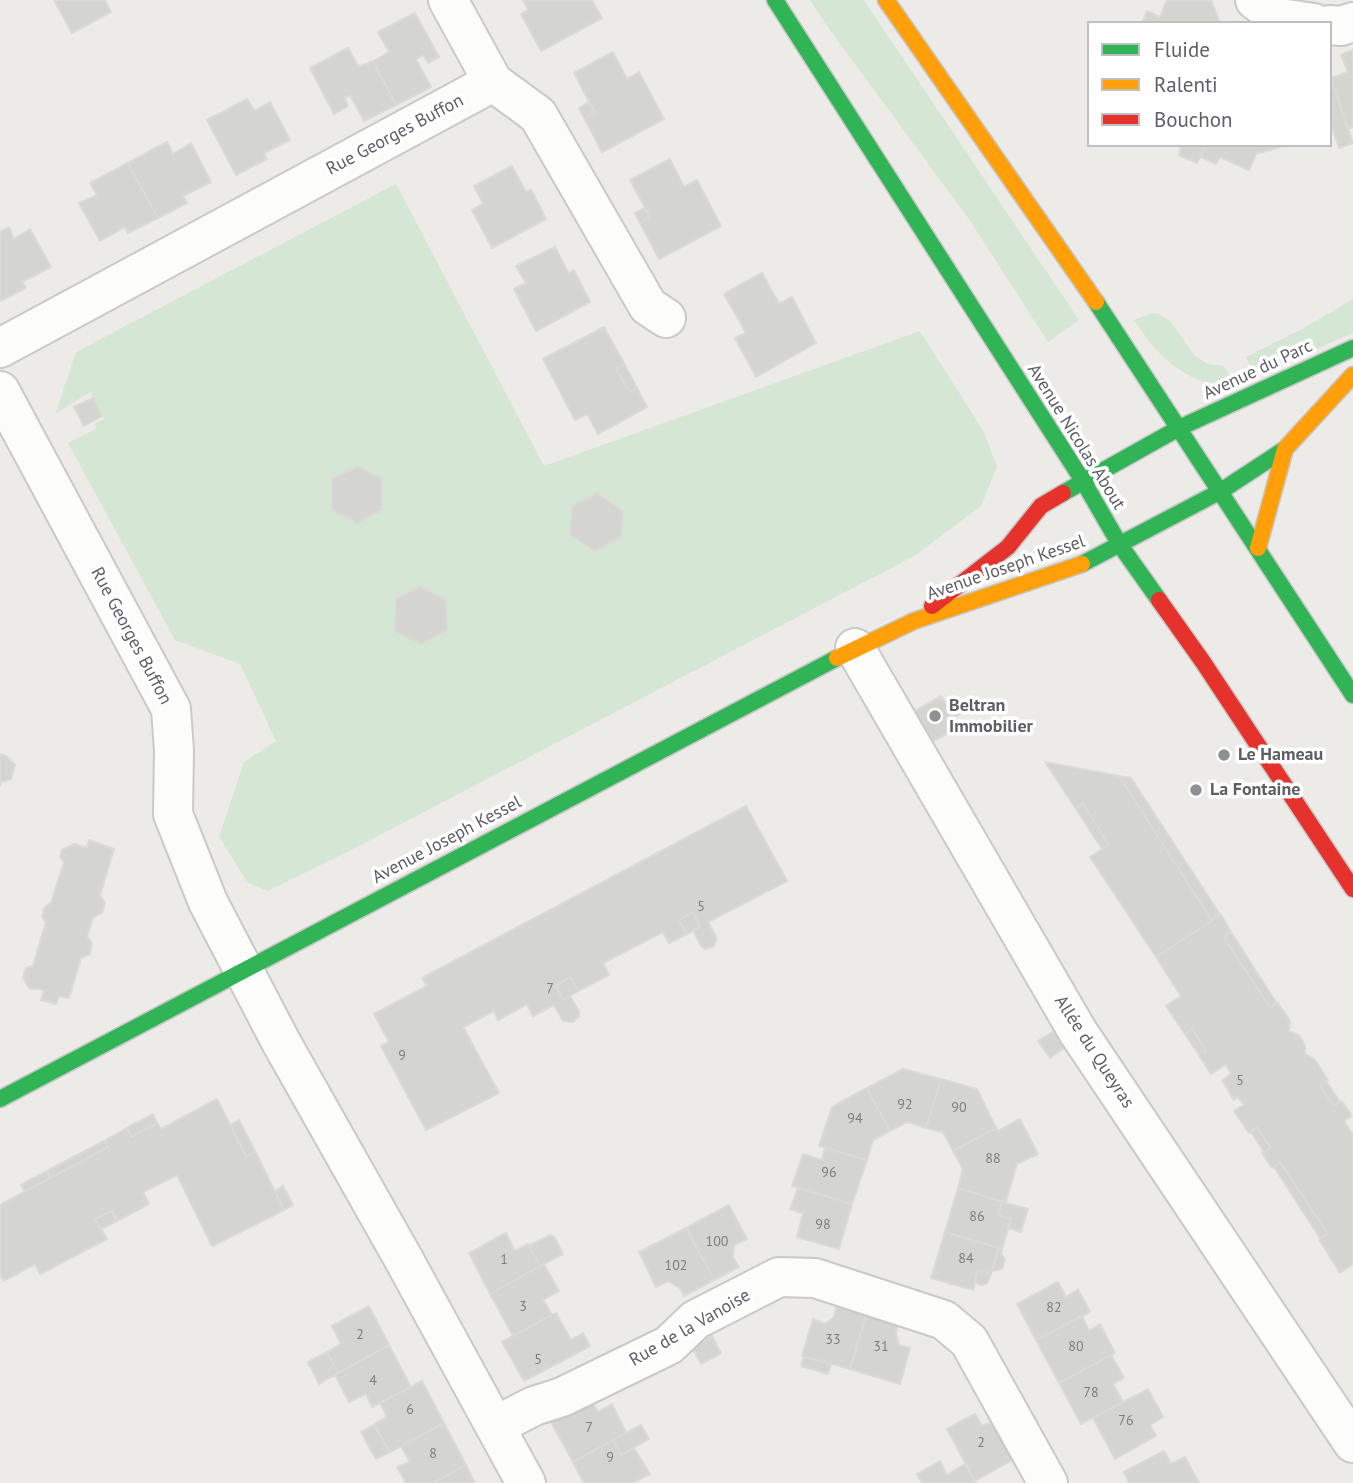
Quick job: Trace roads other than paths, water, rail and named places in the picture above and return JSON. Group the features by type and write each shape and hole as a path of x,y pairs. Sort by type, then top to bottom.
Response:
{"street":[{"path":"448,0 494,82 538,115 648,306 666,318"},
{"name":"Avenue Nicolas About","path":"775,0 1083,481 1120,545 1203,663 1353,889"},
{"path":"886,0 1107,317 1353,695"},
{"path":"1255,0 1279,18 1300,21"},
{"path":"1332,25 1341,26 1353,22"},
{"name":"Rue Georges Buffon","path":"0,348 494,82"},
{"name":"Avenue du Parc","path":"1179,428 1353,348"},
{"path":"1221,491 1285,449 1353,375"},
{"name":"Rue Georges Buffon","path":"0,391 171,709 174,750 173,814 208,902 244,972"},
{"name":"Avenue Joseph Kessel","path":"914,621 1008,547 1041,506 1179,428"},
{"path":"1258,548 1285,449"},
{"name":"Avenue Joseph Kessel","path":"0,1099 855,648 914,621 1079,566 1221,491"},
{"name":"Allée du Queyras","path":"855,648 1078,1032 1353,1443"},
{"path":"244,972 526,1483"},
{"name":"Rue de la Vanoise","path":"495,1426 534,1406 562,1397 668,1345 695,1320 779,1277 815,1278 944,1320 970,1341 1048,1483"}],"place":[{"name":"Beltran Immobilier","path":"935,716"},
{"name":"Le Hameau","path":"1224,755"},
{"name":"La Fontaine","path":"1196,790"}]}
